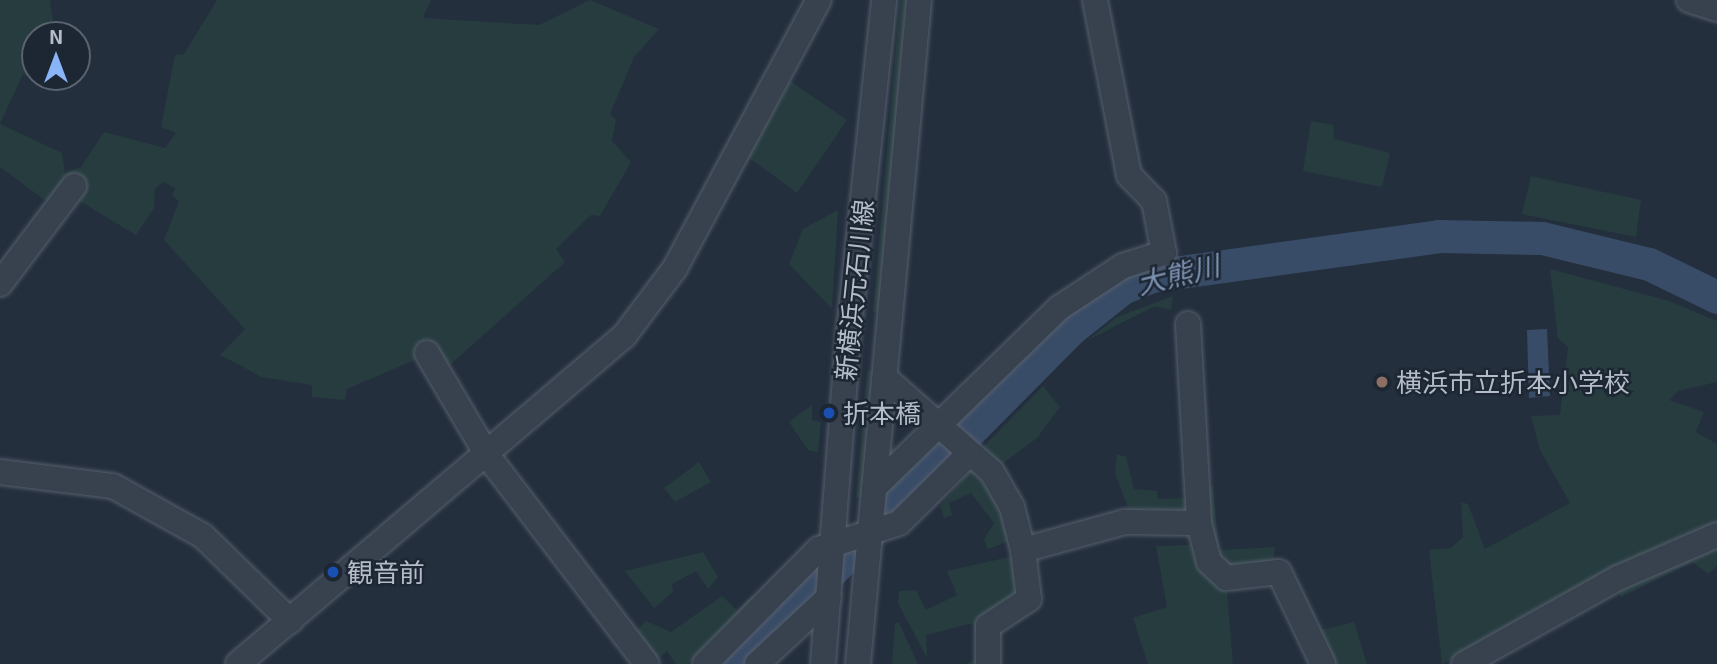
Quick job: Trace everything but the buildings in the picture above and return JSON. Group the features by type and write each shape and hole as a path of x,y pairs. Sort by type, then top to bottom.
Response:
{"street":[{"path":"238,664 596,364 647,308 740,155 819,0"},
{"name":"新横浜元石川線","path":"824,664 832,543 884,0"},
{"name":"新横浜元石川線","path":"858,664 919,0"},
{"path":"874,489 1059,307 1123,266 1164,253 1154,201 1129,175 1095,0"},
{"path":"1689,0 1717,9"},
{"path":"0,284 74,186"},
{"path":"1188,324 1199,523 1209,562 1218,573 1231,578 1279,572 1323,664"},
{"path":"427,353 487,455 647,664"},
{"path":"885,378 939,425 968,455 992,472 1005,496 1023,550 1029,599 988,626 988,664"},
{"path":"705,664 733,652 832,543 899,523 968,455"},
{"path":"0,472 113,486 203,536 290,621"},
{"path":"1023,550 1125,522 1199,523"},
{"path":"1464,664 1618,578 1717,535"},
{"path":"757,664 829,597"}],"green space":[{"path":"0,0 50,0 53,21 21,21 21,78 0,124"},
{"path":"217,0 431,0 423,18 539,25 590,0 659,29 634,57 610,114 616,120 612,141 631,162 600,216 591,215 556,249 565,262 443,371 433,352 347,389 345,400 312,397 312,385 262,377 220,355 245,329 164,240 179,201 172,196 175,188 163,182 155,189 154,208 136,235 73,197 61,212 0,167 0,124 62,153 65,173 81,167 104,132 165,148 176,133 161,127 175,55 184,54"},
{"path":"900,0 906,0 880,310 873,312"},
{"path":"790,81 847,120 797,193 748,157"},
{"path":"1311,121 1333,125 1334,139 1390,153 1382,187 1303,171"},
{"path":"1531,176 1641,200 1636,237 1522,214"},
{"path":"838,210 832,309 789,264 803,229"},
{"path":"1550,269 1669,301 1717,321 1717,382 1678,391 1669,400 1704,412 1696,432 1717,444 1717,528 1623,568 1442,664 1429,550 1451,548 1463,537 1461,502 1468,504 1485,549 1570,503 1540,450 1531,416 1560,415 1568,347 1558,338"},
{"path":"1173,296 1171,310 1155,306 1088,340 1117,317"},
{"path":"875,370 865,497 856,497 867,371"},
{"path":"1043,386 1060,407 1037,438 998,467 976,454"},
{"path":"812,405 812,420 821,422 818,452 808,450 789,422"},
{"path":"1117,454 1126,457 1134,489 1157,491 1158,499 1188,498 1190,517 1131,516 1115,473"},
{"path":"699,462 711,482 675,502 664,488"},
{"path":"972,469 1006,511 1012,540 988,549 984,539 994,523 971,493 949,503 952,515 944,518 940,506"},
{"path":"1213,486 1219,550 1275,547 1273,563 1232,572 1213,559 1205,488"},
{"path":"1192,545 1203,569 1227,592 1233,664 1148,664 1133,618 1167,607 1156,546"},
{"path":"1717,546 1717,566 1708,574 1692,562 1621,597 1616,587"},
{"path":"703,552 718,577 708,589 696,571 672,584 673,592 654,608 625,571"},
{"path":"1018,555 1027,592 984,619 984,664 966,664 980,656 973,623 926,635 927,658 898,603 899,591 916,590 926,610 957,595 947,571"},
{"path":"752,595 757,599 688,664 676,664 667,651 656,661 636,631 646,621 671,632 722,596 737,610"},
{"path":"1354,622 1367,664 1333,664 1317,631"},
{"path":"895,623 899,623 918,664 892,664"}],"water":[{"path":"1547,329 1550,396 1529,398 1527,330"}],"waterway":[{"name":"大熊川","path":"739,664 1073,327 1122,288 1152,276 1439,236 1542,238 1649,264 1717,297"}],"place":[{"name":"横浜市立折本小学校","path":"1382,382"},
{"name":"折本橋","path":"829,413"},
{"name":"観音前","path":"333,572"}]}
